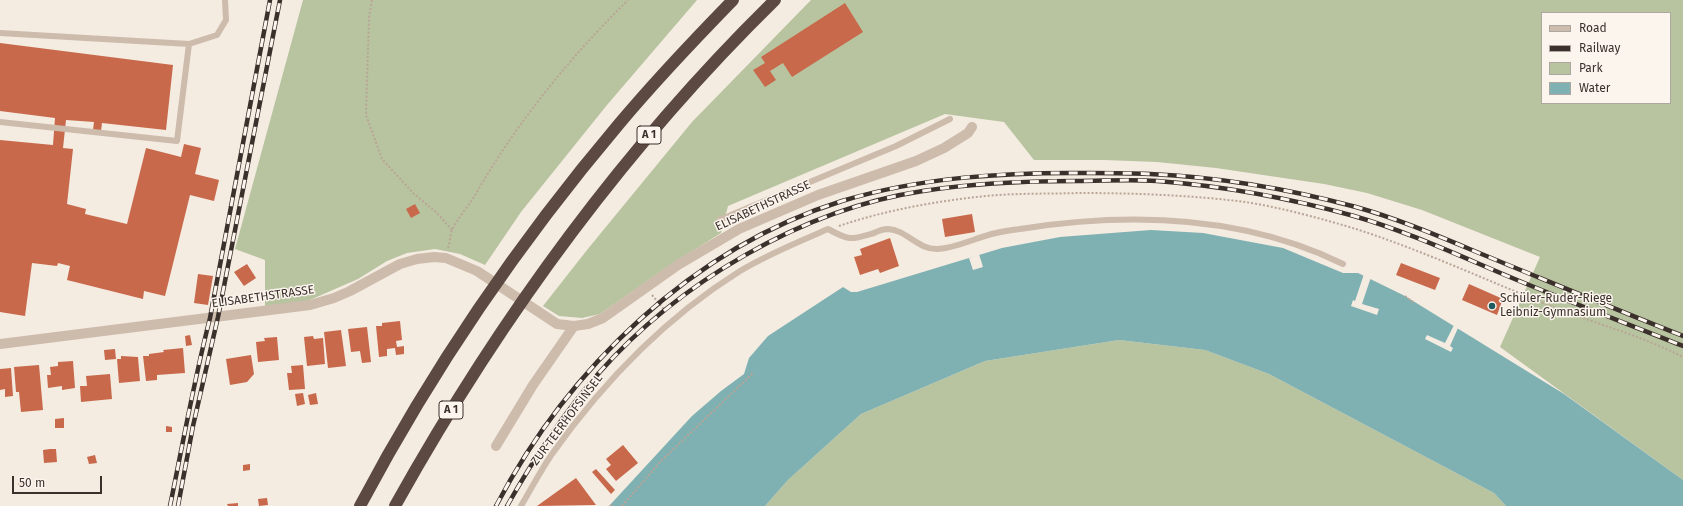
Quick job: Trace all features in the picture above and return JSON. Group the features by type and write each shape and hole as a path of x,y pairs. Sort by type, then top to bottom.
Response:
{"highway":[{"name":"A 1","path":"360,506 430,382 472,319 565,190 618,124 674,61 733,0"},
{"name":"A 1","path":"395,506 464,387 536,281 590,207 643,142 704,74 775,0"}],"street":[{"name":"ELISABETHSTRASSE","path":"0,344 310,305 334,298 350,291 400,264 417,259 446,258 477,271 558,324 574,326 588,324 602,318 678,264 739,230 812,198 916,161 944,148 968,133 972,127"},
{"path":"496,446 533,385 574,326"}],"lane":[{"path":"0,33 189,44 217,35 226,20 226,0"},
{"path":"0,122 177,141 189,44"},
{"path":"719,220 896,146 950,119"},
{"name":"ZUR TEERHOFSINSEL","path":"521,506 551,455 600,392 645,344 704,295 741,270 776,252 828,229 850,239 887,229 898,231 923,247 937,249 954,246 996,232 1051,224 1142,219 1196,222 1285,240 1317,251 1343,264"}],"path":[{"path":"372,0 369,17 366,115 382,159 414,194 436,212 452,230"},
{"path":"446,258 452,230 468,207 492,165 531,112 593,34 628,0"},
{"path":"646,288 673,320"},
{"path":"1405,296 1414,303"},
{"path":"622,506 661,461 753,372"}],"green space":[{"path":"303,0 697,0 607,105 521,212 485,265 460,254 435,249 407,253 387,261 358,279 303,303 265,307 265,260 235,249"},
{"path":"811,0 1683,0 1683,480 1500,347 1540,257 1422,210 1367,193 1324,184 1216,168 1157,162 1034,160 1004,122 945,114 728,206 721,233 669,266 600,314 582,318 559,316 543,306 692,122"},
{"path":"1119,340 1205,350 1269,374 1494,493 1506,506 765,506 788,480 861,414 985,361"}],"water":[{"path":"1151,230 1203,233 1283,248 1343,273 1358,273 1405,296 1564,394 1683,480 1683,506 1506,506 1494,493 1269,374 1205,350 1119,340 985,361 861,414 788,480 765,506 609,506 692,416 721,391 744,374 749,358 768,336 843,287 851,292 857,292 1002,248 1060,237"}],"pier":[{"path":"979,254 983,267 973,270 969,258"},
{"path":"1364,274 1371,277 1362,304 1379,309 1377,315 1351,306 1353,300 1355,301"},
{"path":"1454,325 1458,328 1450,346 1453,348 1451,352 1425,339 1427,335 1445,343"}],"building":[{"path":"845,3 863,32 792,77 783,63 770,71 776,80 765,87 753,70 765,63 761,57"},
{"path":"0,43 173,65 166,130 102,123 101,131 93,130 94,122 66,120 63,148 73,149 67,204 86,209 85,214 127,224 146,148 181,157 184,144 201,148 195,174 219,180 214,201 190,195 165,296 144,291 143,299 67,280 70,266 58,263 57,266 32,263 25,316 0,312 0,140 53,145 55,118 0,111"},
{"path":"415,204 420,213 411,218 406,209"},
{"path":"972,214 975,232 945,237 942,219"},
{"path":"890,238 899,266 880,273 878,269 860,275 854,257 862,255 860,249"},
{"path":"1401,263 1440,278 1435,290 1396,275"},
{"path":"247,264 256,278 244,286 234,272"},
{"path":"198,274 213,276 208,305 194,303"},
{"path":"1469,284 1503,299 1497,315 1462,300"},
{"path":"400,321 402,340 396,341 397,347 404,346 404,354 396,355 395,348 387,349 387,356 379,357 376,326 382,326 382,323"},
{"path":"367,327 371,362 362,363 360,351 351,352 348,329"},
{"path":"341,330 346,366 328,368 324,332"},
{"path":"190,335 192,345 186,346 185,336"},
{"path":"313,336 314,339 323,338 325,364 307,366 304,337"},
{"path":"277,337 279,360 258,362 256,342 265,341 264,338"},
{"path":"183,348 185,373 157,375 157,380 146,381 143,356 164,352 163,350"},
{"path":"115,349 116,359 105,360 104,350"},
{"path":"251,355 254,374 247,382 230,385 226,359"},
{"path":"121,356 138,357 140,381 119,383 117,359 121,359"},
{"path":"73,361 75,388 62,390 62,386 48,388 47,375 51,375 50,367 58,366 58,362"},
{"path":"39,365 43,410 21,412 19,392 16,392 14,367"},
{"path":"303,365 305,389 289,390 287,373 292,373 291,366"},
{"path":"11,368 13,396 5,397 5,389 0,390 0,369"},
{"path":"110,374 112,399 81,402 80,386 87,386 86,376"},
{"path":"303,393 305,404 297,406 295,394"},
{"path":"316,393 318,404 310,405 308,395"},
{"path":"64,418 64,428 55,428 55,419"},
{"path":"166,426 172,427 172,432 166,432"},
{"path":"623,445 638,463 616,481 606,469 611,465 606,459"},
{"path":"56,449 57,462 44,463 43,450"},
{"path":"95,455 97,463 89,464 87,457"},
{"path":"250,464 250,470 243,471 243,465"},
{"path":"596,469 615,490 611,494 592,472"},
{"path":"576,478 596,505 537,506"},
{"path":"18,483 24,483 24,487 18,487"},
{"path":"267,498 268,505 259,506 258,499"},
{"path":"238,503 238,506 228,506 227,504"}],"railway":[{"path":"170,506 210,318 270,0"},
{"path":"178,506 193,426 218,317 280,0"},
{"path":"496,506 525,455 559,407 598,362 640,320 686,282 735,249 787,222 842,201 903,186 933,181 995,175 1112,173 1202,178 1280,189 1356,207 1411,226 1683,336"},
{"path":"507,506 549,438 585,389 598,374 630,341 666,310 704,281 745,255 788,233 832,214 878,200 942,188 1019,182 1147,180 1207,186 1281,198 1354,216 1400,231 1534,287 1683,346"}],"place":[{"name":"Schüler-Ruder-Riege Leibniz-Gymnasium","path":"1492,306"}]}
